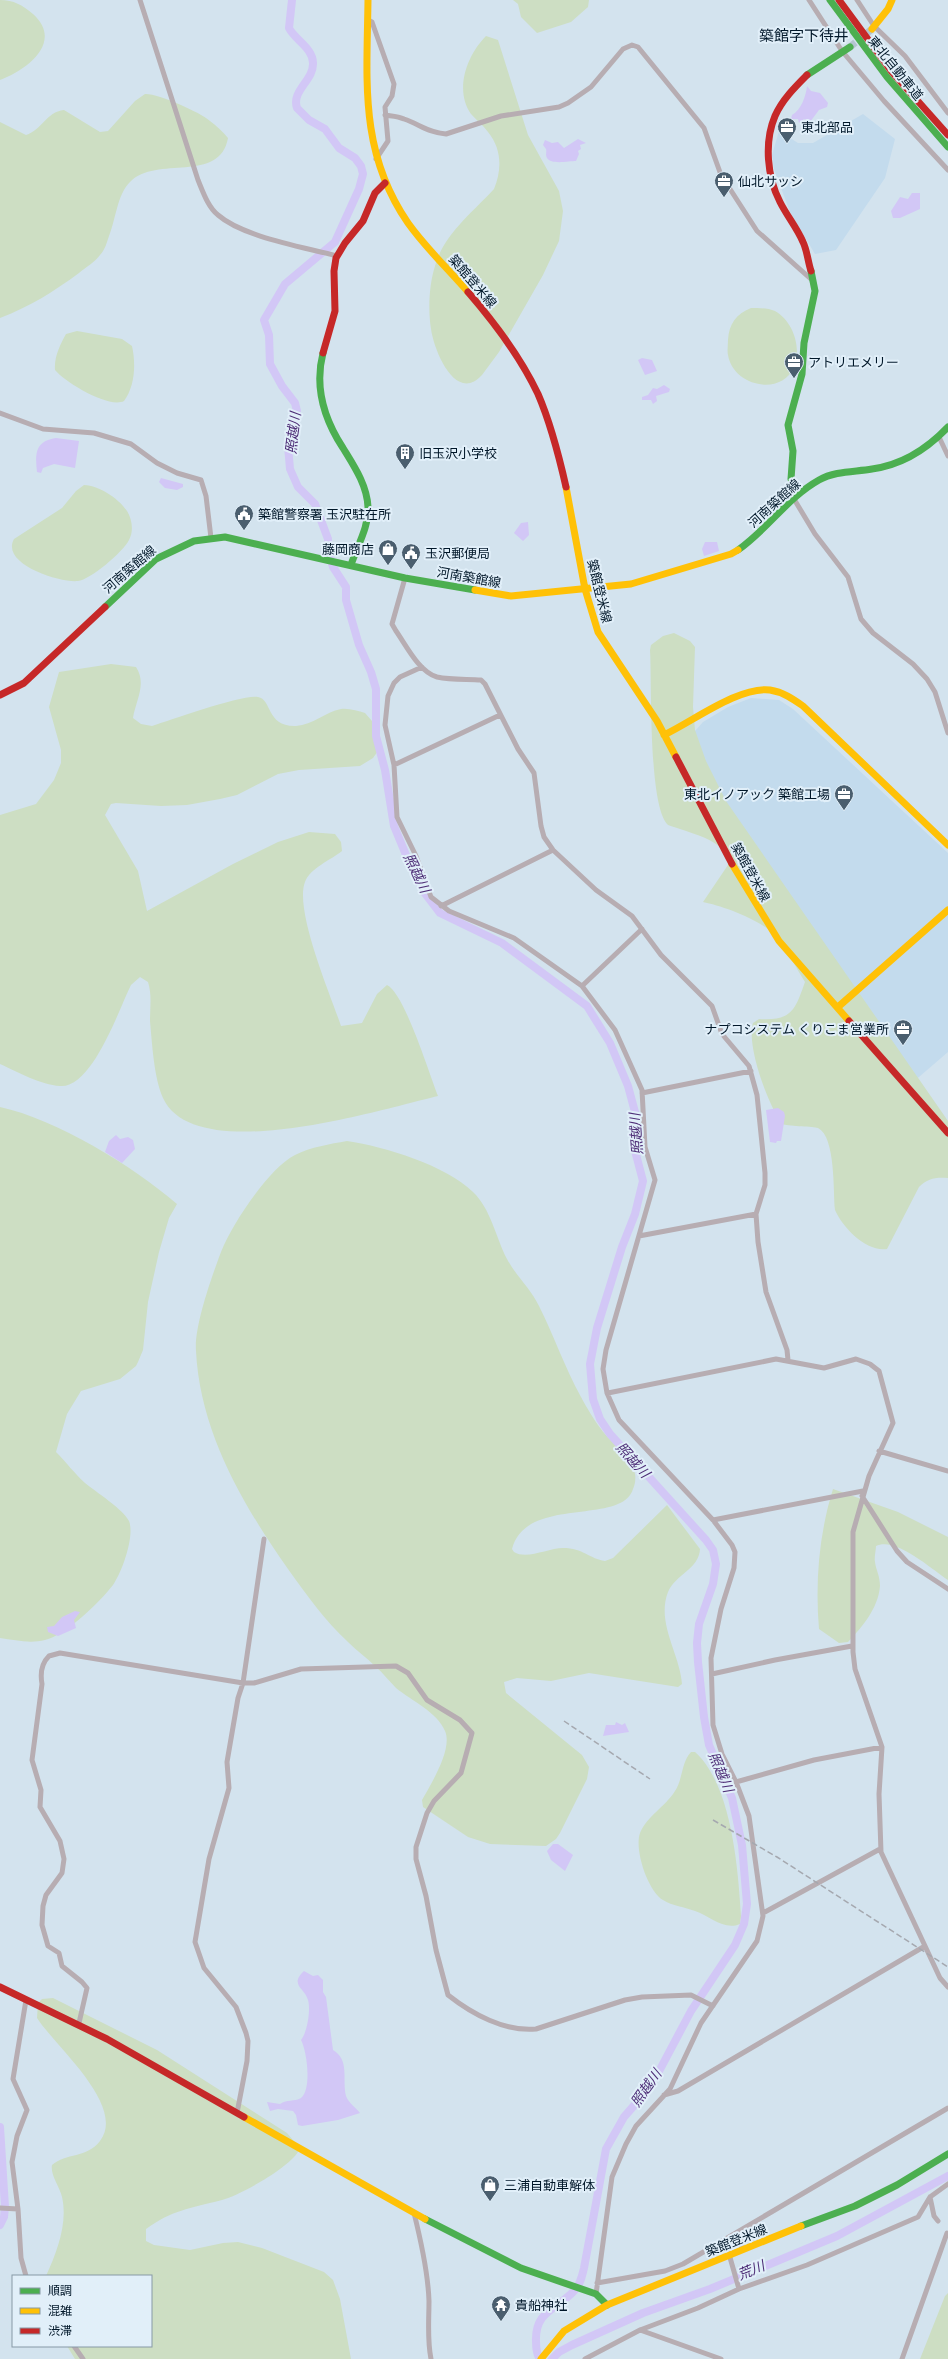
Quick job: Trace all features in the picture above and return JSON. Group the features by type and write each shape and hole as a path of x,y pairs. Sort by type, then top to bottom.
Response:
{"main road":[{"name":"築館登米線","path":"368,0 367,110 376,159 385,184 408,223 499,331 525,371 538,395 557,449 570,502 585,589 598,632 640,694 664,735 762,917 803,971 838,1007 948,1133"},
{"name":"東北自動車道","path":"830,0 887,77 948,147"},
{"name":"東北自動車道","path":"840,0 892,72 948,135"},
{"path":"873,27 892,0"},
{"path":"800,493 791,479 793,451 788,425 802,374 804,344 814,300 812,280 804,244 780,202 772,183 769,163 770,139 775,116 789,93 807,75 850,47"},
{"path":"348,564 367,515 368,500 354,466 331,428 319,387 321,365 335,310 336,294 333,288 333,277 337,256 364,220 370,199 385,184"},
{"name":"河南築館線","path":"0,695 24,683 156,559 182,545 211,538 241,539 405,578 511,596 631,584 731,554 740,549 800,493 832,474 845,471 886,467 923,448 939,437 948,427"},
{"path":"664,735 742,693 766,689 780,692 803,706 948,845"},
{"path":"838,1007 948,910"},
{"path":"0,1987 79,2023 414,2213 521,2268 564,2284 594,2293 607,2305"},
{"name":"築館登米線","path":"542,2357 564,2331 607,2305 729,2254 855,2206 897,2185 948,2154"}],"street":[{"path":"140,0 198,180 205,196 217,215 238,228 337,256"},
{"path":"809,0 842,51 884,101 948,170"},
{"path":"858,0 873,27 905,56 948,113"},
{"path":"368,20 372,22 394,84 392,96 385,107 388,141 376,159"},
{"path":"385,115 402,118 418,127 437,134 446,134 501,116 559,107 591,87 622,49 632,45 638,47 704,128 722,175 756,231 812,280"},
{"path":"0,413 43,429 94,433 131,444 158,463 177,473 201,480 206,496 211,538"},
{"path":"939,437 948,456"},
{"path":"794,499 815,534 848,577 861,619 873,633 913,664 927,679 935,692 948,733"},
{"path":"405,578 392,624 422,667 438,677 481,680 494,699 500,715 534,773 541,826 544,837 553,850 596,890 632,916 661,954 712,1006 722,1034 751,1070 757,1095 765,1172 765,1185 756,1214 758,1242 766,1292 787,1350 788,1360"},
{"path":"422,667 400,677 394,683 388,696 385,725 394,766 397,817 416,856 430,897 441,906 514,938 582,986 615,1030 642,1093 645,1147 655,1180 606,1350 604,1369 608,1393 612,1408 628,1431 712,1520 732,1545 736,1559 718,1623 711,1658 715,1735 749,1816 763,1913 762,1924 757,1941 694,2036 676,2080 664,2096 636,2126 626,2144 612,2177 597,2283 594,2293"},
{"path":"394,766 500,715"},
{"path":"441,906 553,850"},
{"path":"582,986 642,929"},
{"path":"642,1093 751,1070"},
{"path":"639,1236 756,1214"},
{"path":"608,1393 769,1360 788,1360 824,1368 856,1359 876,1368 879,1371 894,1420 892,1427 879,1451 863,1494 853,1532 852,1646 854,1669 882,1747 879,1794 880,1849 940,1978 948,1987"},
{"path":"879,1451 948,1471"},
{"path":"712,1520 863,1494"},
{"path":"863,1494 897,1551 907,1562 948,1589"},
{"path":"237,2113 247,2061 248,2041 236,2007 204,1968 195,1942 210,1859 229,1788 227,1762 238,1698 243,1683 264,1539"},
{"path":"712,1674 775,1660 852,1646"},
{"path":"79,2023 87,1988 82,1982 62,1966 59,1953 48,1946 42,1925 43,1906 46,1895 62,1873 64,1859 60,1841 40,1807 41,1790 32,1760 42,1684 40,1675 44,1660 49,1656 60,1653 243,1683 254,1683 301,1670 396,1666 408,1673 427,1700 460,1720 470,1730 471,1739 463,1769 434,1801 426,1813 416,1847 416,1859 426,1896 444,1986 448,1995 482,2016 514,2029 524,2030 536,2029 624,2000 642,1997 691,1995 713,2006"},
{"path":"736,1782 814,1760 882,1747"},
{"path":"763,1913 880,1849"},
{"path":"664,2096 678,2091 925,1946"},
{"path":"26,2000 13,2079 26,2110 17,2136 12,2157 18,2209 20,2258 26,2275"},
{"path":"597,2283 665,2271 700,2256 948,2108"},
{"path":"585,2359 640,2330 698,2308 739,2287 807,2265 918,2217 930,2197 948,2184"},
{"path":"930,2197 934,2216 938,2221"},
{"path":"0,2208 18,2209"},
{"path":"414,2213 421,2239 428,2292 428,2344 431,2359"},
{"path":"741,2250 744,2229"},
{"path":"902,2359 947,2233"},
{"path":"729,2254 739,2287"},
{"path":"640,2330 721,2359"},
{"path":"75,2347 83,2359"}],"shaded area":[{"path":"807,86 811,91 820,93 828,103 827,107 819,110 810,122 804,119 799,123 798,119 791,119 792,115 798,110 806,94"},
{"name":"東北部品","path":"863,114 895,139 885,178 836,250 815,254 790,212 774,169 772,155 779,131 798,143 813,143"},
{"path":"578,139 586,143 580,145 581,149 578,151 579,154 576,161 556,162 547,158 546,149 543,145 545,140 552,143 558,142 564,148"},
{"path":"912,193 920,193 920,209 900,218 893,218 891,211 900,197 908,199"},
{"path":"642,358 652,360 657,371 645,375 638,360"},
{"path":"664,385 670,389 669,392 656,396 657,401 653,404 651,400 642,400 642,397 648,395 653,388 657,389"},
{"path":"56,438 79,441 75,468 54,464 43,468 41,473 37,472 36,460 40,445"},
{"path":"161,478 183,484 183,487 177,490 165,488 159,482"},
{"path":"528,522 529,535 523,541 514,533 521,523"},
{"path":"705,542 717,542 719,551 704,556 702,549"},
{"path":"751,698 779,700 793,709 948,853 948,1052 912,1083 680,748 703,722 728,707"},
{"path":"778,1108 784,1112 785,1116 781,1141 777,1141 776,1143 770,1142 766,1110"},
{"path":"116,1135 120,1139 128,1137 133,1140 135,1149 122,1163 105,1152 109,1141"},
{"path":"75,1611 80,1612 74,1620 76,1628 58,1636 48,1632 47,1627 54,1626 62,1617"},
{"path":"616,1722 622,1725 625,1723 629,1732 603,1736 606,1725 615,1725"},
{"path":"553,1844 558,1844 573,1855 565,1871 551,1860 547,1851"},
{"path":"304,1971 313,1976 318,1975 323,1980 323,1992 326,1997 333,2050 342,2059 344,2064 346,2096 350,2103 360,2113 338,2120 302,2126 298,2125 296,2115 293,2111 278,2109 270,2111 267,2102 280,2104 301,2098 306,2087 307,2061 301,2040 307,2027 309,2004 298,1983 300,1976"}],"green space":[{"path":"0,0 14,2 33,14 42,24 45,35 43,45 38,54 30,62 21,69 0,80"},
{"path":"513,0 589,0 588,7 571,22 537,33 521,17 518,4"},
{"path":"486,36 498,40 528,135 559,191 563,211 559,241 543,275 499,352 482,375 472,382 463,383 455,379 448,371 437,350 433,338 430,314 431,281 439,254 445,244 460,224 494,189 497,182 499,160 496,145 486,129 471,114 466,105 463,84 468,63 479,44"},
{"path":"145,94 178,104 205,117 220,129 228,138 223,152 213,160 200,165 155,170 141,174 130,182 119,200 107,243 98,258 51,292 22,309 0,318 0,122 26,135 36,129 48,117 58,111 64,110 100,132 108,131 135,101"},
{"path":"751,308 775,311 787,321 791,328 796,344 796,360 794,367 788,376 779,382 769,385 758,384 739,374 732,366 728,355 730,329 734,320 741,313"},
{"path":"77,331 122,339 132,346 134,375 128,395 124,401 108,401 98,398 77,387 55,370 56,356 66,334"},
{"path":"84,485 102,490 114,497 127,511 132,529 131,536 126,545 98,571 78,581 58,579 23,564 16,556 12,548 14,539 62,508 76,491"},
{"path":"674,633 690,641 695,647 693,707 695,730 706,761 726,801 948,1121 948,1178 932,1179 919,1187 887,1249 871,1247 863,1243 849,1231 839,1217 835,1210 831,1153 824,1133 815,1127 782,1124 776,1115 765,1089 755,1060 752,1033 753,1023 759,1019 779,1018 791,1012 795,1007 805,982 785,948 771,932 754,920 743,915 703,902 728,865 727,857 723,850 716,844 696,834 668,825 662,813 657,794 652,743 650,650 651,645 663,636"},
{"path":"111,664 136,667 139,673 141,686 133,718 141,724 152,726 223,703 250,697 258,697 262,699 266,703 274,718 286,725 302,725 341,709 365,713 372,721 378,751 373,758 360,766 299,770 278,774 237,795 187,805 161,806 116,803 111,804 105,815 138,871 147,911 233,864 278,842 309,832 335,834 341,842 342,851 311,873 305,882 303,895 309,932 315,953 341,1026 362,1023 377,994 387,985 394,991 401,1002 416,1036 438,1096 335,1121 292,1128 249,1132 212,1129 182,1119 163,1098 157,1081 150,1021 150,992 148,982 140,977 131,985 112,1028 93,1062 83,1075 72,1084 60,1086 45,1083 30,1078 0,1064 0,815 36,804 54,780 61,763 61,750 49,707 59,672"},
{"path":"0,1107 22,1113 45,1122 93,1146 139,1174 177,1204 169,1218 159,1252 148,1302 143,1350 138,1362 136,1366 120,1379 81,1391 67,1414 56,1452 85,1483 126,1516 129,1521 130,1528 127,1554 117,1579 91,1609 63,1632 45,1640 34,1642 0,1638"},
{"path":"347,1141 379,1148 414,1159 447,1173 473,1192 489,1215 507,1259 539,1306 575,1386 593,1418 605,1434 626,1456 633,1468 635,1476 634,1486 625,1500 611,1506 554,1516 535,1522 521,1532 512,1549 514,1552 525,1555 557,1548 570,1548 605,1561 613,1558 667,1505 700,1549 696,1562 676,1580 668,1592 665,1604 667,1627 682,1684 678,1687 589,1673 551,1681 517,1678 504,1682 506,1693 582,1755 589,1767 587,1779 560,1833 556,1839 546,1846 490,1844 468,1837 423,1807 422,1800 444,1757 447,1738 445,1731 430,1712 396,1688 379,1669 351,1645 309,1598 271,1545 240,1493 215,1439 206,1410 199,1381 196,1341 204,1301 226,1240 252,1198 274,1172 285,1162 295,1155 307,1150"},
{"path":"833,1489 898,1512 948,1537 948,1580 924,1562 903,1550 884,1544 876,1546 875,1560 880,1586 879,1594 873,1610 864,1624 848,1642 839,1643 819,1629 818,1611 818,1576 821,1541"},
{"path":"691,1752 695,1752 707,1767 717,1785 725,1806 731,1829 738,1875 741,1916 740,1924 734,1926 728,1926 717,1922 701,1913 670,1904 663,1900 652,1888 641,1859 639,1849 640,1833 652,1816 675,1791 678,1786 685,1761"},
{"path":"53,1998 157,2050 287,2133 298,2146 298,2152 285,2166 240,2193 222,2200 182,2210 164,2218 146,2229 146,2241 154,2245 190,2250 223,2243 238,2242 262,2248 324,2272 333,2280 340,2299 351,2359 75,2359 68,2347 152,2347 152,2275 46,2275 54,2257 64,2217 62,2197 52,2173 52,2165 58,2161 83,2153 95,2146 100,2141 106,2127 104,2111 85,2076 37,2018 38,2003 42,1999"},
{"path":"948,2293 948,2359 920,2359 945,2296"}],"waterway":[{"name":"照越川","path":"292,0 289,28 307,48 313,63 310,75 297,96 297,108 309,120 325,129 339,148 355,158 361,166 363,174 359,189 335,242 285,284 264,320 269,335 270,364 282,386 295,403 297,411 288,446 290,469 298,487 315,504 328,539 328,550 333,567 346,587 346,600 359,645 371,672 376,689 376,736 385,770 394,826 411,867 424,892 440,913 502,943 587,1006 610,1043 628,1086 635,1112 634,1147 643,1181 635,1214 622,1247 597,1328 590,1364 593,1399 600,1419 610,1434 706,1540 713,1550 716,1564 713,1584 699,1624 697,1643 698,1662 704,1717 709,1745 732,1798 742,1845 747,1904 744,1924 735,1945 691,2011 656,2077 645,2093 624,2117 606,2149 582,2278 574,2291 548,2312 539,2323 536,2346 540,2359"},
{"path":"0,2127 5,2207 4,2217 0,2225"},
{"name":"荒川","path":"552,2359 559,2352 572,2345 643,2313 710,2289 837,2236 948,2176"}],"tunnel":[{"path":"850,47 872,29"}],"railway":[{"path":"564,1721 650,1779"},
{"path":"713,1820 777,1857 948,1967"}],"traffic: fast":[{"path":"830,0 887,77 948,147"},
{"path":"807,75 850,47"},
{"path":"800,493 791,479 793,451 788,425 802,374 804,343 815,291 811,271"},
{"path":"323,353 320,366 320,391 322,403 336,437 363,483 367,499 367,522 351,565"},
{"path":"738,550 759,533 797,496 819,480 838,473 872,469 894,464 914,454 932,442 948,427"},
{"path":"105,607 156,559 194,541 225,537 405,578 475,590"},
{"path":"801,2226 855,2206 897,2185 948,2154"},
{"path":"425,2219 521,2268 596,2294 607,2305"}],"traffic: slow":[{"path":"368,0 367,87 369,115 381,170 392,196 408,223 429,249 468,292"},
{"path":"872,29 888,9 892,0"},
{"path":"566,487 585,589 598,632 657,721 676,757"},
{"path":"475,590 511,596 631,584 731,554 738,550"},
{"path":"664,735 730,699 758,690 779,692 792,698 803,706 948,845"},
{"path":"732,864 779,941 849,1021"},
{"path":"838,1007 948,910"},
{"path":"244,2117 425,2219"},
{"path":"541,2359 564,2331 607,2305 801,2226"}],"traffic: jam":[{"path":"839,0 892,72 948,135"},
{"path":"807,75 785,99 775,116 769,137 768,159 772,182 783,207 803,242 811,271"},
{"path":"323,353 335,311 334,271 336,258 345,243 363,221 375,193 385,183"},
{"path":"468,292 488,316 524,367 538,394 554,440 566,487"},
{"path":"0,695 24,683 105,607"},
{"path":"676,757 732,864"},
{"path":"849,1021 948,1133"},
{"path":"0,1987 107,2039 244,2117"}],"place":[{"name":"東北部品","path":"787,144"},
{"name":"仙北サッシ","path":"724,198"},
{"name":"アトリエメリー","path":"794,379"},
{"name":"旧玉沢小学校","path":"405,470"},
{"name":"築館警察署 玉沢駐在所","path":"244,531"},
{"name":"藤岡商店","path":"388,566"},
{"name":"玉沢郵便局","path":"411,570"},
{"name":"東北イノアック 築館工場","path":"844,811"},
{"name":"ナプコシステム くりこま営業所","path":"903,1046"},
{"name":"三浦自動車解体","path":"490,2202"},
{"name":"貴船神社","path":"501,2322"}],"district":[{"name":"築館字下待井","path":"804,36"}]}
